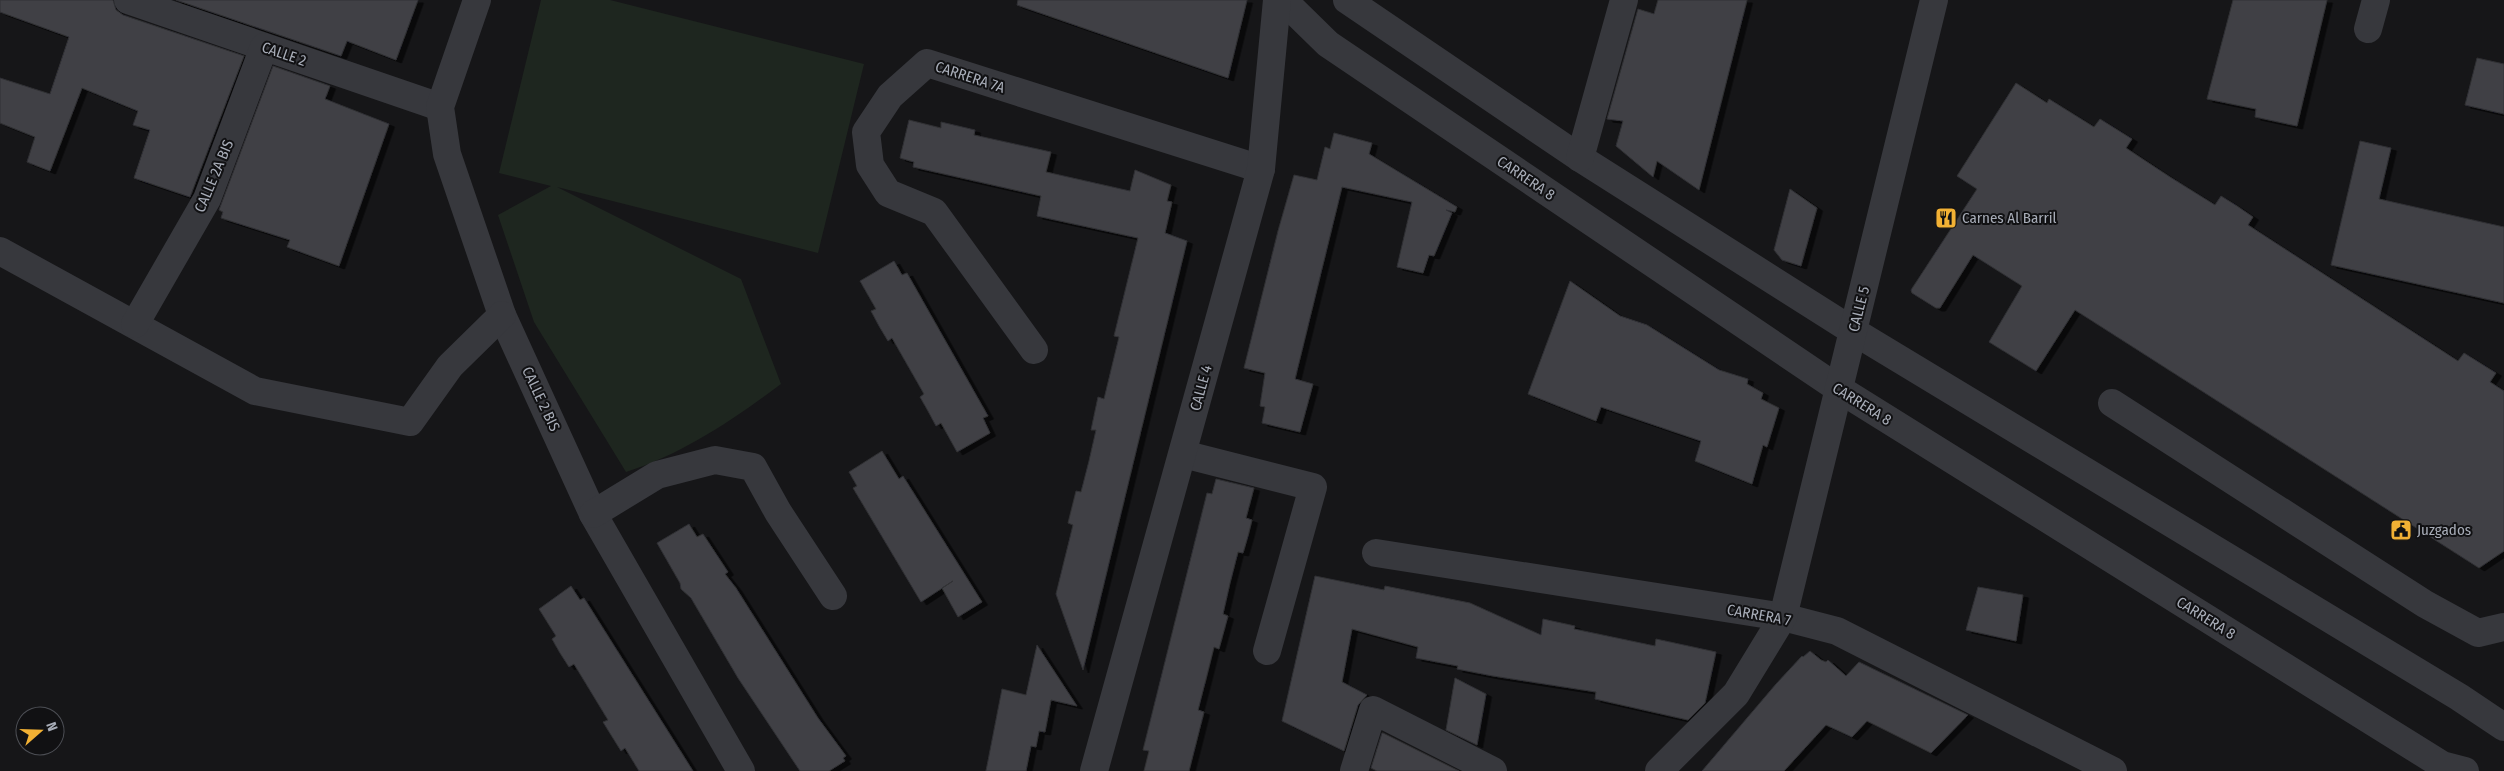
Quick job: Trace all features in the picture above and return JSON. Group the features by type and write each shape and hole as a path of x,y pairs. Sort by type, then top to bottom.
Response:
{"street":[{"name":"CALLE 2","path":"128,0 440,107"},
{"name":"CALLE 2 BIS","path":"477,0 440,107 447,154 502,315 594,514 741,771"},
{"name":"CALLE 4","path":"1094,771 1261,169 1277,0"},
{"name":"CARRERA 8","path":"1283,0 1328,44 1839,389 2442,765 2465,771"},
{"path":"1347,0 1580,158 1853,331 2451,691 2504,727"},
{"path":"1580,158 1624,0"},
{"name":"CALLE 5","path":"1659,771 1736,694 1783,617 1934,0"},
{"path":"2368,29 2376,0"},
{"name":"CALLE 2A BIS","path":"135,324 207,198 264,47"},
{"name":"CARRERA 7A","path":"1034,350 934,212 888,193 870,165 866,132 890,96 927,63 1261,169"},
{"path":"0,251 255,391 410,422 450,366 502,315"},
{"path":"2112,403 2424,604 2478,633 2504,628"},
{"path":"1183,454 1313,487 1266,651"},
{"path":"594,514 658,475 715,460 753,467 778,512 833,596"},
{"name":"CARRERA 7","path":"1376,553 1783,617 1837,631 2113,771"},
{"path":"1354,771 1373,710 1493,771"}],"shaded area":[{"path":"541,0 610,0 864,64 818,253 557,187 741,279 781,384 745,410 688,445 668,456 626,472 534,322 498,215 551,186 499,173"}],"building":[{"path":"0,0 113,0 116,10 123,15 244,56 190,197 134,178 150,130 133,125 138,111 82,88 50,171 27,162 35,137 0,123 0,78 50,94 69,37 0,12"},
{"path":"176,0 418,0 396,60 347,41 341,56"},
{"path":"1018,0 1247,0 1228,78 1017,5"},
{"path":"1658,0 1747,0 1699,190 1657,161 1653,177 1616,146 1623,121 1607,119 1638,9 1654,14"},
{"path":"2233,0 2327,0 2297,126 2255,117 2256,109 2207,99"},
{"path":"2477,58 2504,64 2504,114 2465,105"},
{"path":"273,66 330,86 325,99 389,124 339,266 287,247 290,240 221,218 223,212 219,210"},
{"path":"2016,83 2047,103 2049,99 2094,127 2100,119 2132,139 2126,148 2170,177 2215,205 2221,196 2253,217 2248,225 2458,361 2464,353 2496,373 2490,382 2504,391 2504,551 2479,568 2075,310 2036,371 1989,342 2022,286 1973,255 1940,308 1936,308 1912,293 1911,290 1977,189 1957,176"},
{"path":"909,120 941,128 941,122 975,130 974,135 1051,152 1046,172 1130,191 1135,170 1171,185 1167,201 1172,202 1165,233 1187,241 1083,670 1056,594 1073,525 1068,523 1076,491 1081,492 1089,461 1096,430 1091,430 1098,397 1104,399 1119,337 1114,336 1138,238 1037,216 1041,196 913,167 914,162 900,158"},
{"path":"1334,133 1372,143 1369,154 1457,207 1455,212 1446,210 1452,213 1434,256 1429,255 1423,273 1397,267 1412,202 1342,187 1295,379 1313,384 1300,432 1262,423 1265,407 1260,406 1265,373 1244,368 1294,175 1317,180 1325,147 1330,149"},
{"path":"2360,141 2391,148 2379,199 2504,227 2504,303 2331,265"},
{"path":"1790,189 1817,208 1801,266 1782,260 1774,250"},
{"path":"894,261 902,275 907,273 988,416 983,418 990,433 957,452 941,423 936,426 920,397 924,394 892,338 888,341 879,326 871,311 876,309 860,281"},
{"path":"1570,281 1620,316 1647,325 1719,370 1748,379 1747,384 1763,393 1761,399 1779,408 1767,447 1763,445 1752,484 1695,461 1701,441 1601,407 1596,421 1528,394"},
{"path":"882,451 899,479 903,476 982,602 958,617 942,588 921,602 853,488 857,486 849,472"},
{"path":"1216,479 1254,488 1246,518 1252,520 1243,553 1238,552 1223,614 1228,616 1219,649 1214,647 1198,710 1204,712 1189,771 1144,771 1149,751 1143,750 1207,493 1212,494"},
{"path":"689,524 697,537 703,534 728,572 725,574 736,588 818,718 846,756 843,758 845,761 829,771 800,771 738,678 691,598 681,589 680,583 657,543"},
{"path":"1315,576 1384,590 1385,586 1470,603 1541,635 1543,619 1575,626 1574,629 1655,646 1656,639 1716,652 1705,703 1688,720 1595,699 1596,692 1493,676 1457,669 1458,666 1416,658 1418,647 1352,629 1342,682 1367,695 1358,705 1344,751 1282,721"},
{"path":"571,586 580,600 584,598 693,771 639,771 625,748 621,751 603,722 608,720 574,664 569,667 560,653 552,639 556,636 539,609"},
{"path":"1978,587 2023,595 2016,641 1966,630"},
{"path":"1037,645 1077,706 1051,700 1045,732 1039,731 1036,747 1031,746 1026,771 986,771 1002,689 1026,695"},
{"path":"1810,651 1821,660 1826,662 1828,660 1846,676 1859,662 1968,715 1931,753 1867,721 1852,737 1826,725 1784,771 1702,771 1776,684 1802,656"},
{"path":"1455,678 1486,694 1477,745 1446,730"},
{"path":"1382,733 1459,771 1377,771 1371,768"}],"place":[{"name":"Carnes Al Barril","path":"1946,218"},
{"name":"Juzgados","path":"2401,530"}]}
